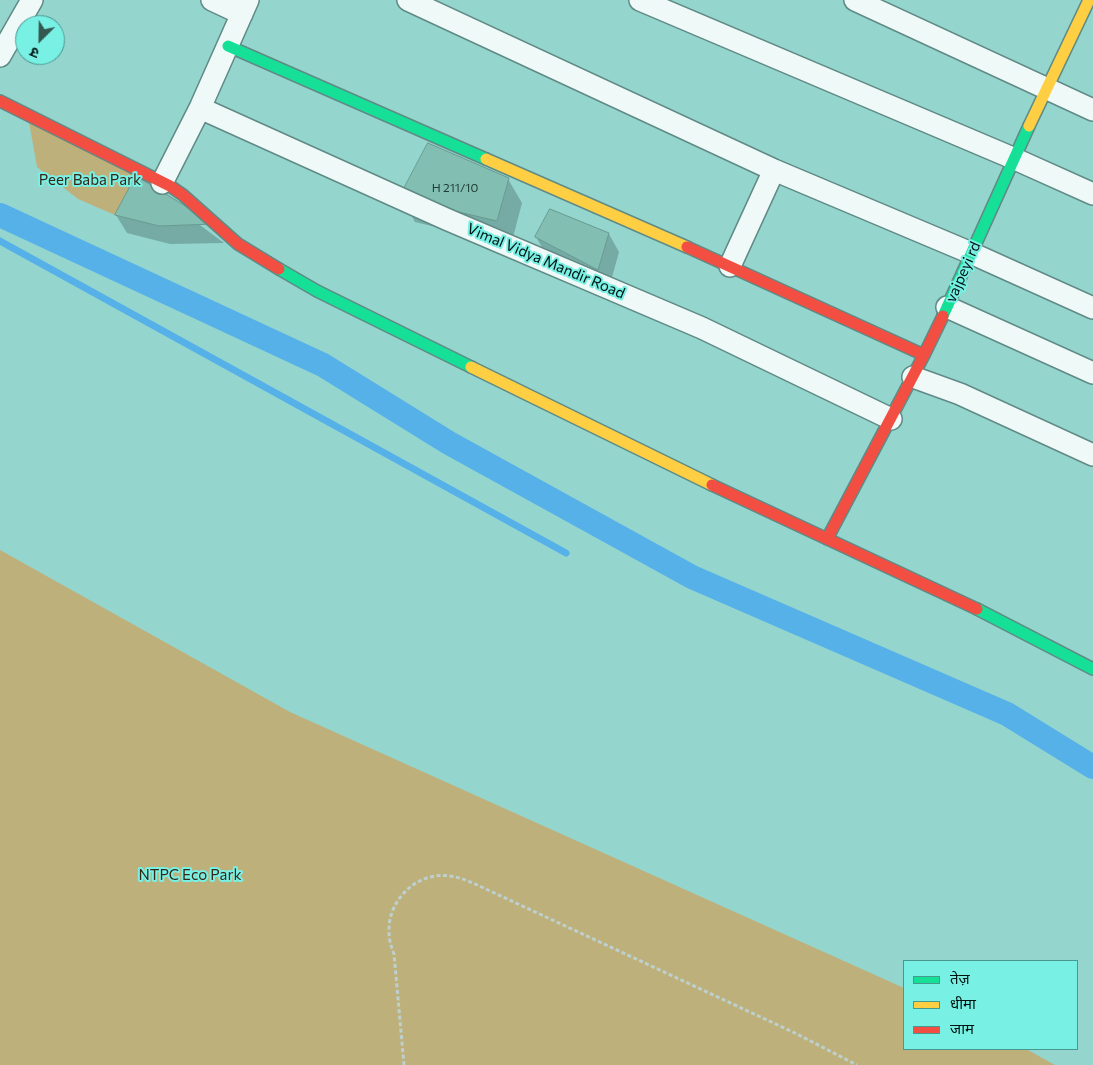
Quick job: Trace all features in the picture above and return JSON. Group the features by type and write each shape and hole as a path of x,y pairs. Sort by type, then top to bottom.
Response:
{"street":[{"path":"0,56 32,0"},
{"path":"162,183 200,108 245,7 212,0"},
{"path":"408,0 774,170 971,253 1093,308"},
{"path":"640,0 1015,158 1093,194"},
{"path":"855,0 1093,110"},
{"name":"vajpeyi rd","path":"827,540 948,307 1046,89 1089,0"},
{"path":"228,46 730,266 924,355"},
{"path":"0,101 170,186 183,195 238,244 317,291 677,469 989,615 1093,669"},
{"name":"Vimal Vidya Mandir Road","path":"200,108 446,219 702,328 891,419"},
{"path":"730,266 774,170"},
{"path":"948,307 1093,372"},
{"path":"913,376 960,394 1093,455"}],"path":[{"path":"404,1065 394,954 390,942 390,917 395,905 411,886 435,876 461,878 795,1033 857,1065"}],"green space":[{"name":"Peer Baba Park","path":"29,122 136,176 115,215 78,199 37,167"},
{"name":"NTPC Eco Park","path":"0,550 290,712 903,988 903,1050 1028,1050 1055,1065 0,1065"}],"building":[{"path":"428,143 509,178 497,221 399,198"},
{"path":"136,176 215,224 159,226 115,215"},
{"path":"550,209 609,233 598,270 535,237"}],"waterway":[{"path":"0,215 323,365 449,443 692,577 1007,714 1093,767"},
{"path":"0,241 566,553"}],"traffic: fast":[{"path":"228,46 486,159"},
{"path":"943,316 1029,126"},
{"path":"279,269 317,291 471,367"},
{"path":"977,609 1093,669"}],"traffic: slow":[{"path":"1029,126 1089,0"},
{"path":"486,159 687,247"},
{"path":"471,367 712,485"}],"traffic: jam":[{"path":"0,101 170,186 183,195 238,244 279,269"},
{"path":"687,247 924,355"},
{"path":"827,539 943,316"},
{"path":"712,485 977,609"}]}
